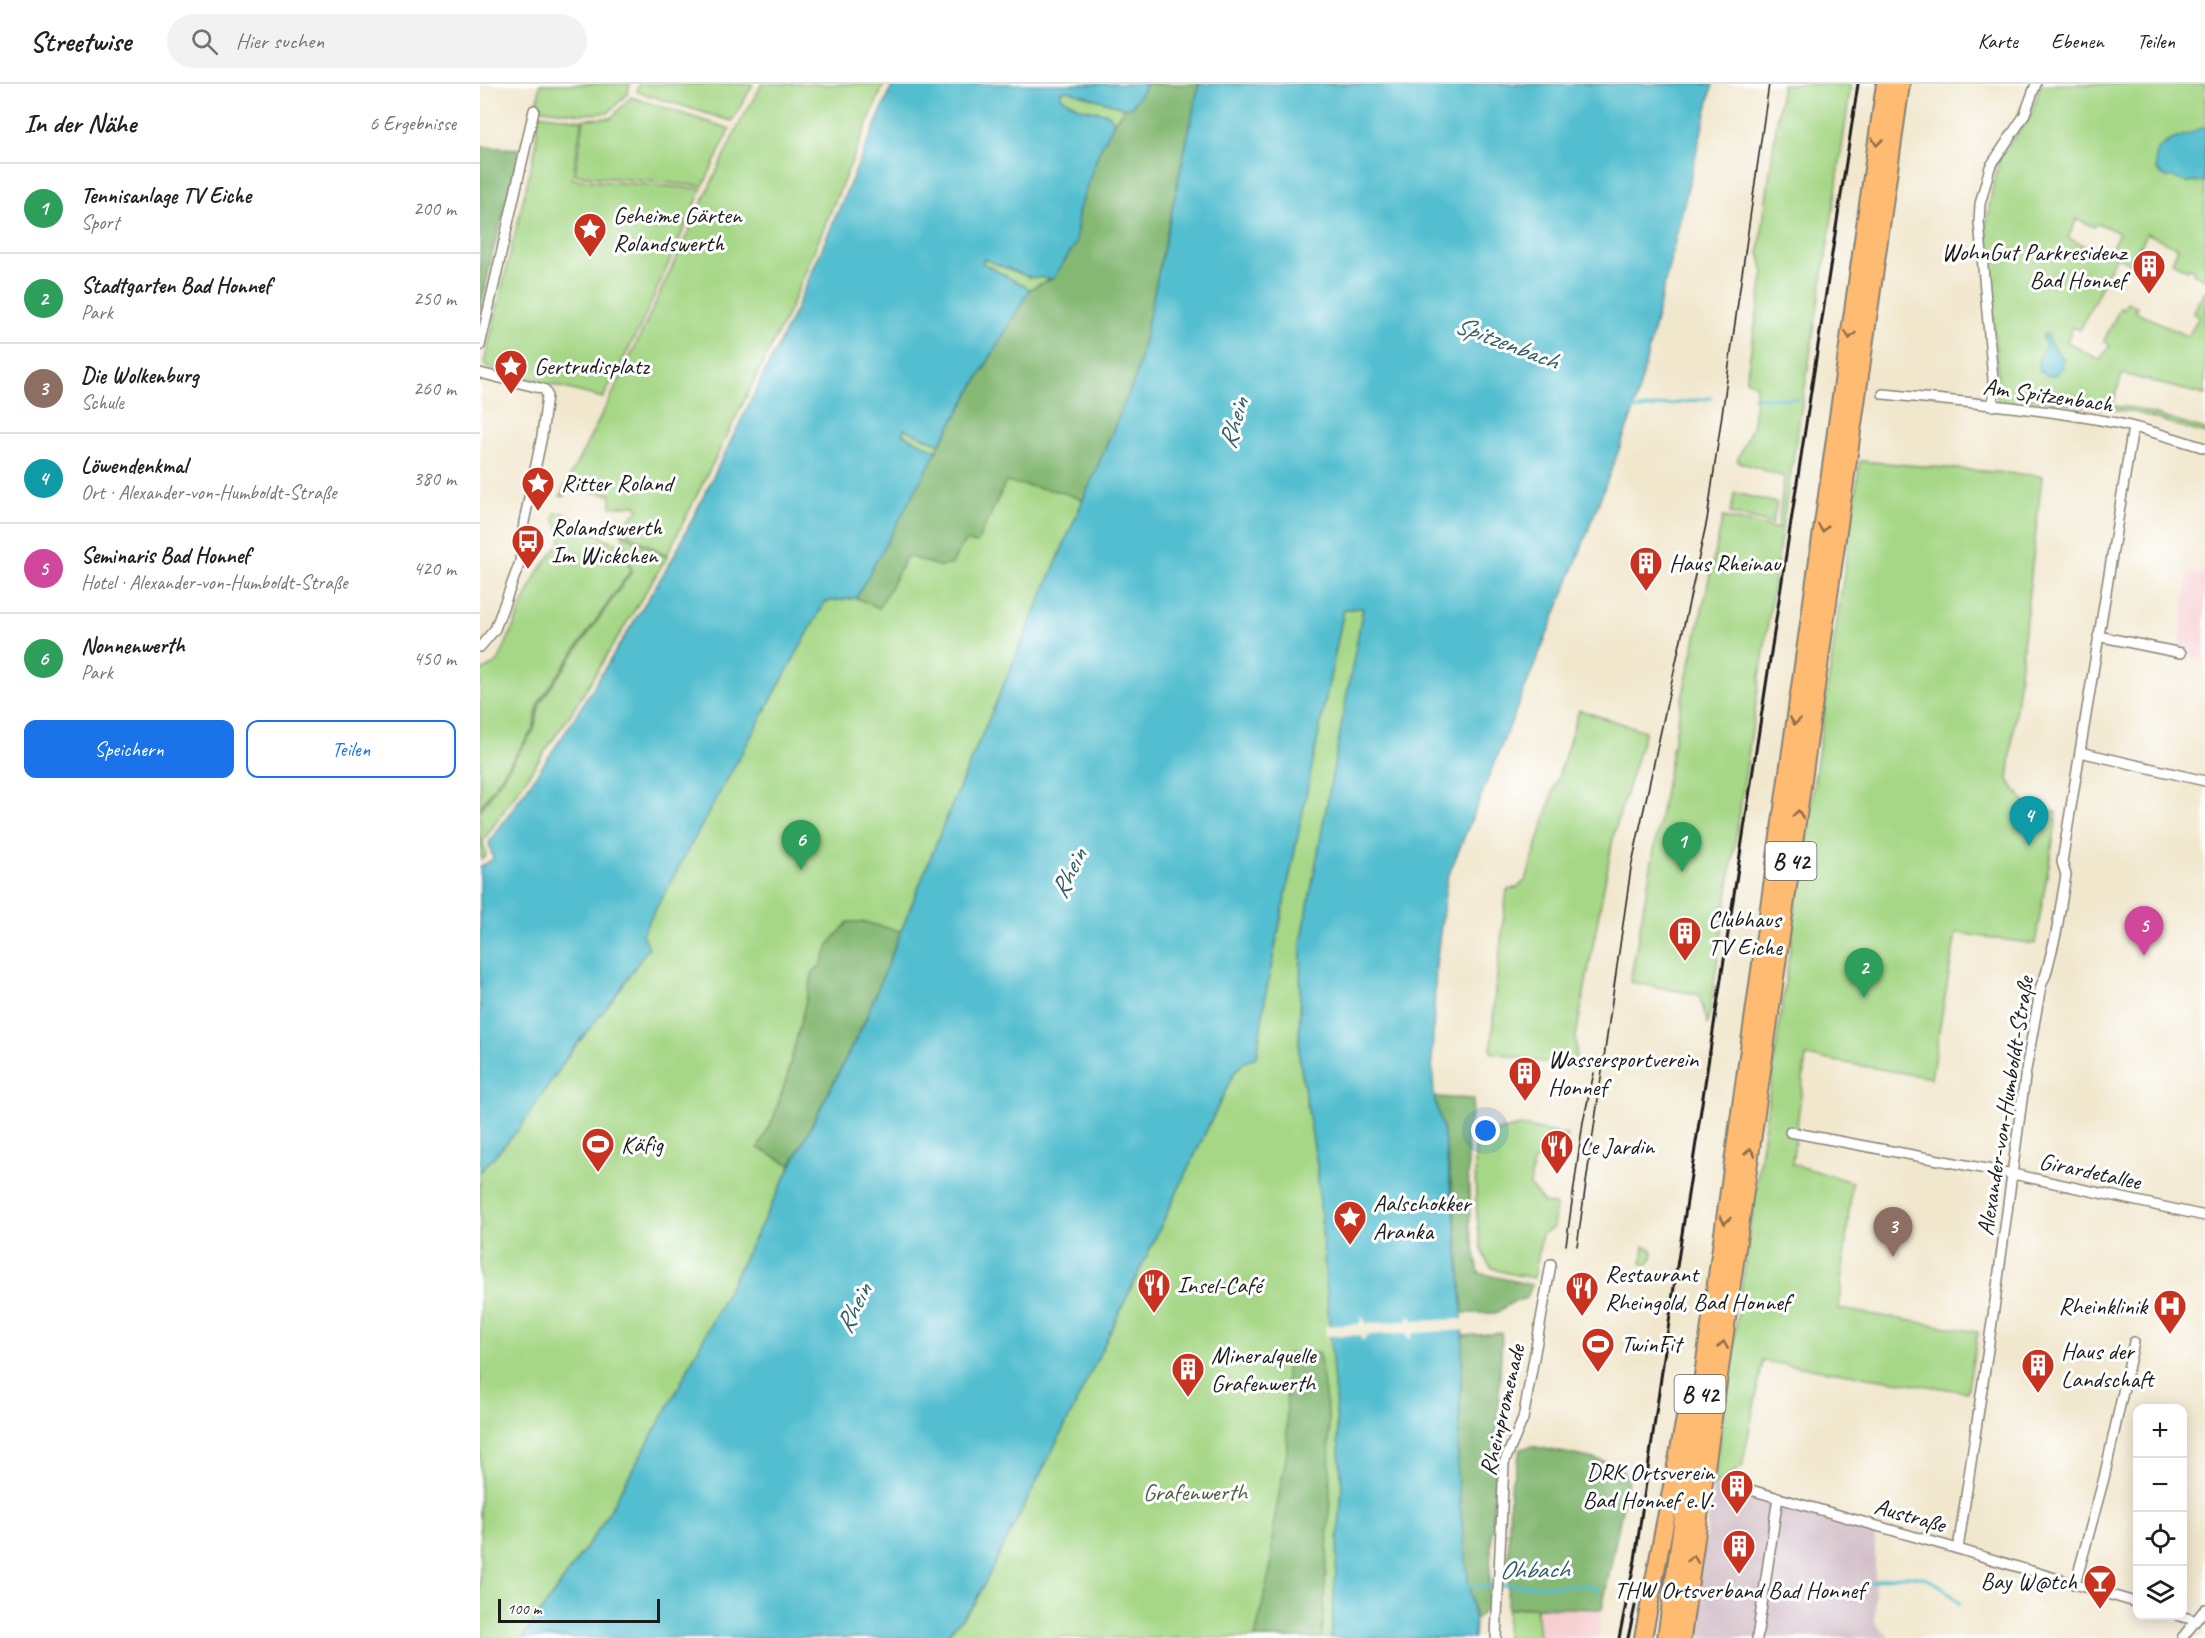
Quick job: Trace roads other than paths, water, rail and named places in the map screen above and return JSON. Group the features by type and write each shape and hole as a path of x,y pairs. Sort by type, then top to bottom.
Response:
{"highway":[{"name":"B 42","path":"1666,1638 1885,84"},
{"name":"B 42","path":"1682,1638 1901,84"},
{"path":"1644,1638 1702,1331 1713,1309"}],"street":[{"path":"1993,406 1993,379 1979,222 1980,204 1990,167 2024,116 2036,84"},
{"path":"480,346 534,110"},
{"path":"480,373 540,388 545,390 547,395 542,436 524,522 520,562 495,629 480,647"},
{"name":"Am Spitzenbach","path":"1883,394 1993,406 2133,427 2205,448"},
{"name":"Alexander-von-Humboldt-Straße","path":"1958,1549 2026,1070 2041,986 2056,934 2066,875 2062,862 2133,427"},
{"path":"2098,636 2181,653"},
{"path":"2080,752 2205,781"},
{"name":"Girardetallee","path":"1790,1132 2013,1174 2205,1216"},
{"name":"Rheinpromenade","path":"1496,1638 1504,1463 1523,1419 1551,1264"},
{"path":"2075,1585 2104,1478 2134,1342"},
{"name":"Austraße","path":"1733,1485 2133,1602"},
{"path":"1757,1638 1778,1497"},
{"path":"2181,1638 2205,1609"},
{"path":"2187,1618 2194,1620"}],"water":[{"path":"893,84 1147,84 1133,105 1125,108 1067,90 1061,91 1061,97 1080,108 1109,114 1114,122 1098,154 1078,213 1076,243 1053,279 1029,277 984,259 982,263 1030,289 940,444 904,429 902,434 937,451 856,598 825,602 642,934 649,947 614,998 570,1053 519,1129 480,1172 480,867 493,859 489,843 565,733 672,560 795,311"},
{"name":"Rhein","path":"1199,84 1713,84 1634,410 1568,583 1447,879 1436,964 1432,1057 1434,1097 1443,1129 1461,1286 1463,1336 1457,1476 1475,1623 1474,1638 1331,1638 1342,1488 1317,1165 1299,1056 1301,944 1363,608 1344,609 1266,992 1257,1056 1243,1063 1234,1073 1070,1416 974,1604 944,1638 523,1638 600,1527 672,1400 865,1021 950,809 1136,377"},
{"path":"2200,128 2205,129 2205,181 2187,183 2171,176 2168,178 2157,171 2156,160 2162,145"},
{"path":"2044,334 2048,335 2051,345 2064,359 2060,371 2049,376 2039,371 2038,360 2046,346 2042,337"}],"waterway":[{"name":"Spitzenbach","path":"1753,397 1797,399"},
{"name":"Spitzenbach","path":"1630,408 1634,410 1711,398"},
{"name":"Ohbach","path":"1871,1583 1896,1576 1923,1578 1939,1585 1960,1604"},
{"name":"Ohbach","path":"1467,1586 1592,1586 1598,1591"}],"tram line":[{"path":"1577,1246 1631,868 1707,520 1769,84"},
{"path":"1566,1245 1583,1122 1594,1073"}],"railway":[{"path":"1619,1638 1635,1560 1676,1273 1858,84"},
{"path":"1628,1638 1635,1606"}],"place":[{"name":"Geheime Gärten Rolandswerth","path":"590,258"},
{"name":"WohnGut Parkresidenz Bad Honnef","path":"2149,295"},
{"name":"Gertrudisplatz","path":"511,395"},
{"name":"Ritter Roland","path":"538,512"},
{"name":"Rolandswerth Im Wickchen","path":"528,570"},
{"name":"Haus Rheinau","path":"1646,592"},
{"name":"Löwendenkmal","path":"2029,846"},
{"name":"Nonnenwerth","path":"801,870"},
{"name":"Tennisanlage TV Eiche","path":"1682,872"},
{"name":"Seminaris Bad Honnef","path":"2144,956"},
{"name":"Clubhaus TV Eiche","path":"1685,962"},
{"name":"Stadtgarten Bad Honnef","path":"1864,998"},
{"name":"Wassersportverein Honnef","path":"1525,1102"},
{"name":"Käfig","path":"598,1173"},
{"name":"Le Jardin","path":"1557,1175"},
{"name":"Aalschokker Aranka","path":"1350,1246"},
{"name":"Die Wolkenburg","path":"1893,1257"},
{"name":"Insel-Café","path":"1154,1314"},
{"name":"Restaurant Rheingold, Bad Honnef","path":"1582,1317"},
{"name":"Rheinklinik","path":"2170,1335"},
{"name":"TwinFit","path":"1598,1373"},
{"name":"Haus der Landschaft","path":"2038,1394"},
{"name":"Mineralquelle Grafenwerth","path":"1188,1398"},
{"name":"DRK Ortsverein Bad Honnef e.V.","path":"1737,1515"},
{"name":"THW Ortsverband Bad Honnef","path":"1739,1575"},
{"name":"Bay W@tch","path":"2100,1610"}],"park label":[{"name":"Grafenwerth","path":"1195,1492"}]}
